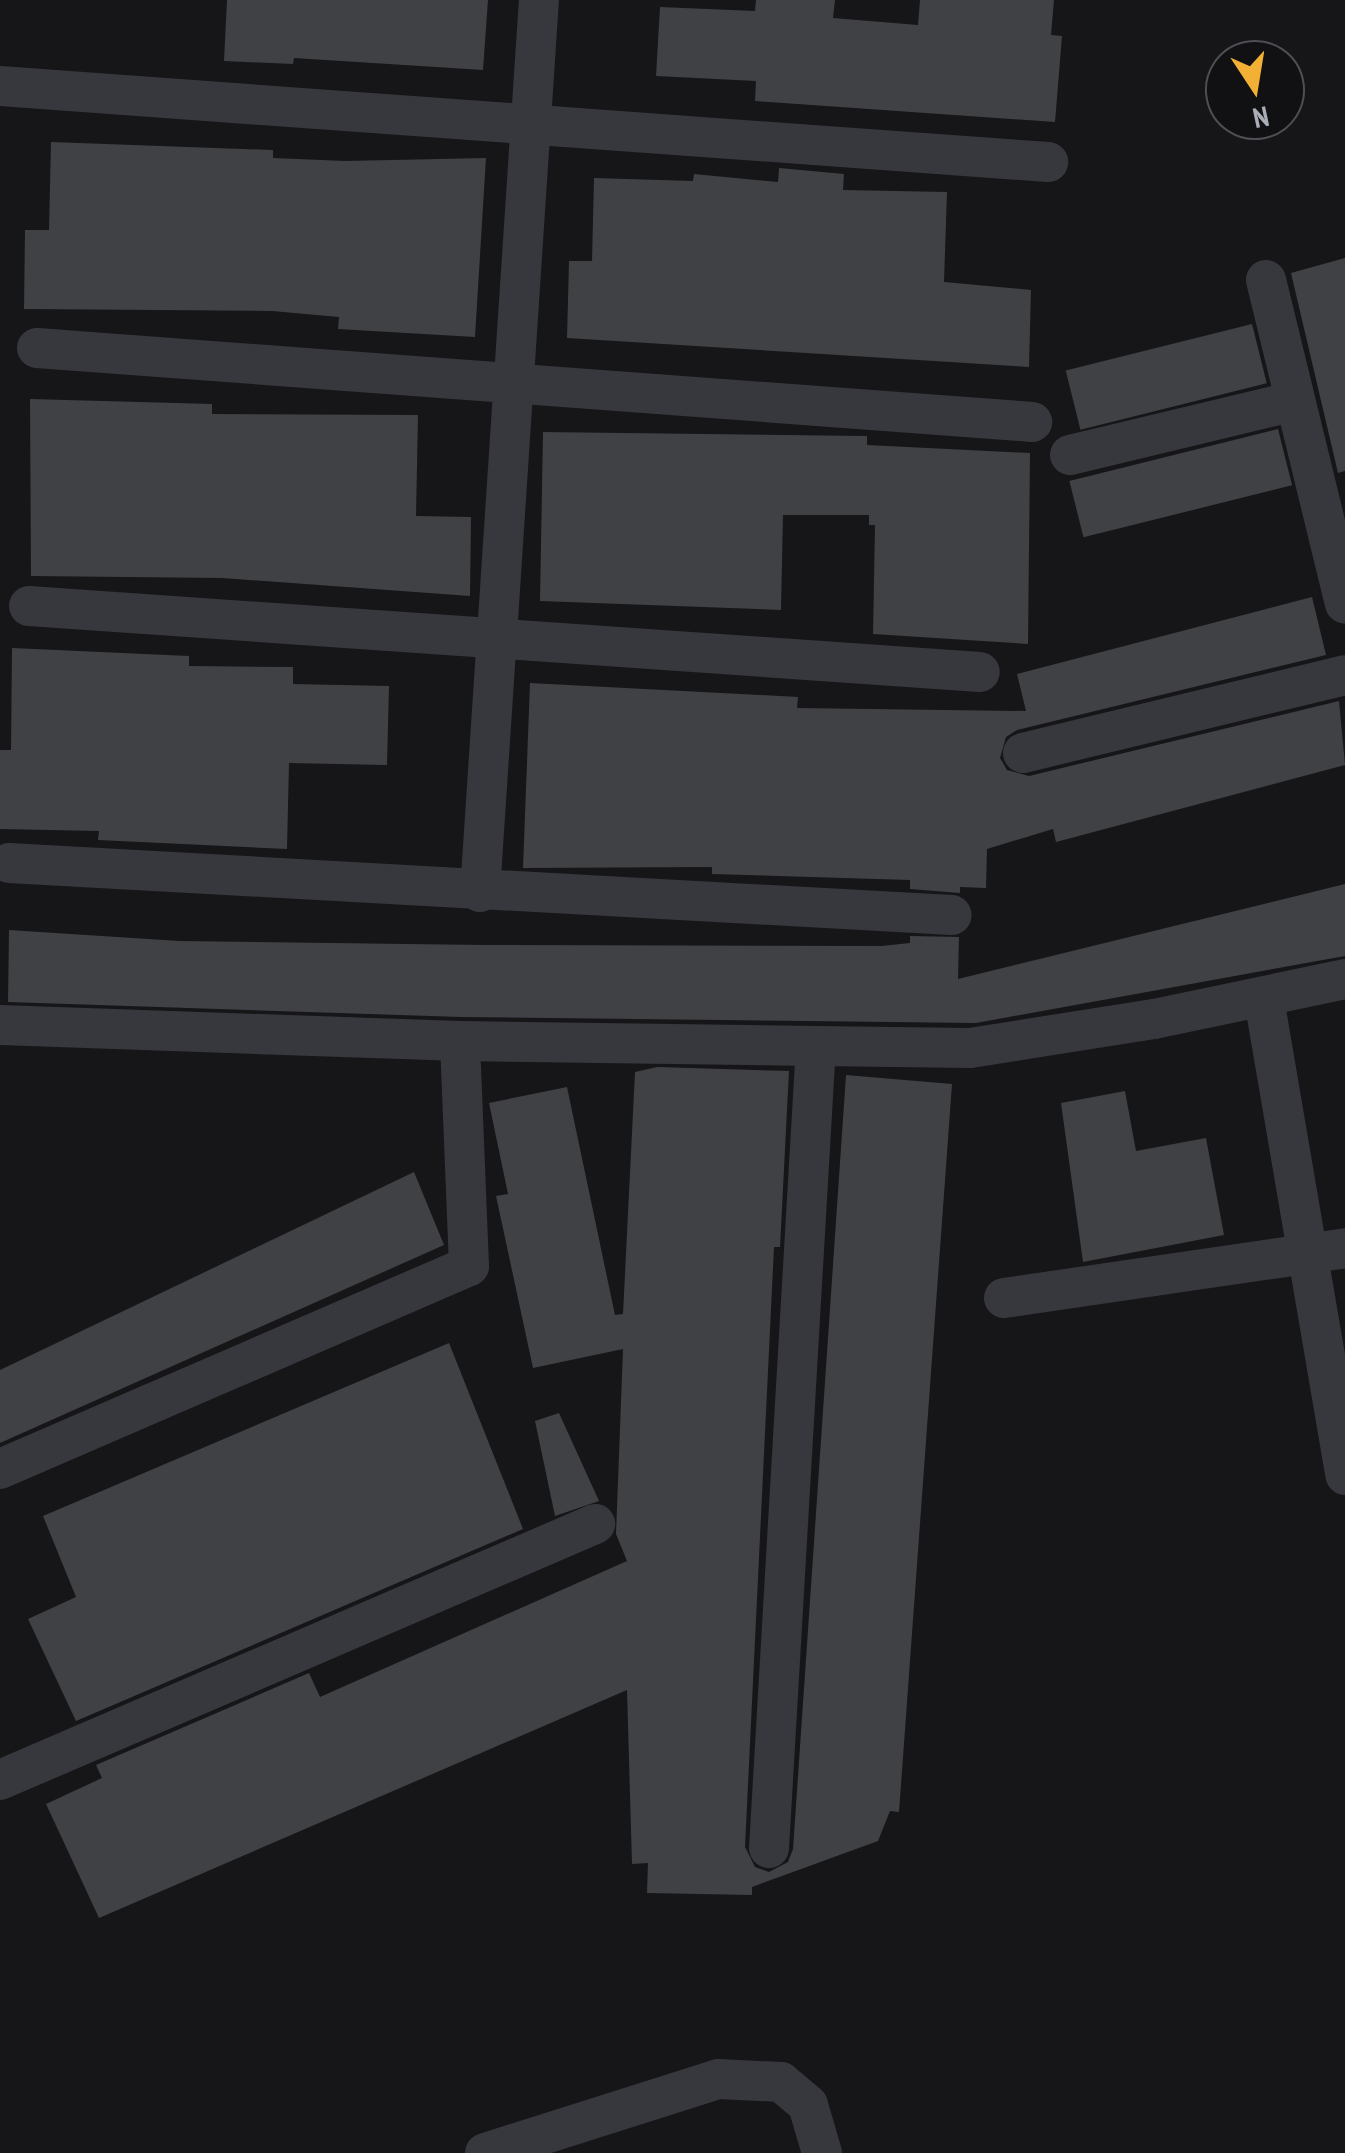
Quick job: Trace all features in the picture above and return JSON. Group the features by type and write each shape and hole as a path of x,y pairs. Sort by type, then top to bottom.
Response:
{"street":[{"path":"480,892 539,0"},
{"path":"0,86 1048,162"},
{"path":"1266,280 1295,402 1327,450 1345,603"},
{"path":"38,348 1032,422"},
{"path":"1070,455 1295,402"},
{"path":"29,606 980,672"},
{"path":"1023,752 1345,675"},
{"path":"9,863 480,892 952,914"},
{"path":"0,1025 460,1041 970,1048 1264,998 1345,979"},
{"path":"1264,998 1326,1251 1345,1475"},
{"path":"0,1470 469,1266 460,1041"},
{"path":"769,1848 816,1046"},
{"path":"1004,1298 1326,1251"},
{"path":"0,1780 594,1524"},
{"path":"486,2153 718,2078 781,2082 808,2105 822,2153"}],"building":[{"path":"227,0 488,0 483,70 294,58 293,64 224,61"},
{"path":"756,0 835,0 833,18 918,25 920,0 1054,0 1051,35 1062,36 1055,122 755,101 756,81 656,76 660,7 755,11"},
{"path":"51,142 273,150 273,158 345,161 486,158 475,337 338,329 339,317 272,311 24,309 25,230 49,230"},
{"path":"779,168 844,174 843,190 947,192 944,282 1031,290 1029,367 567,338 569,261 592,261 594,178 693,181 694,174 778,182"},
{"path":"1345,258 1345,471 1338,473 1291,273"},
{"path":"1252,324 1267,383 1080,430 1066,370"},
{"path":"30,399 212,404 212,414 418,415 416,516 471,517 470,596 222,578 31,576"},
{"path":"1278,429 1292,485 1083,537 1069,481"},
{"path":"543,432 867,436 867,445 1030,453 1028,644 873,634 875,525 869,525 869,515 783,515 781,610 540,601"},
{"path":"1312,597 1326,655 1017,730 1006,737 1000,758 1007,770 1029,776 1339,701 1345,765 1056,842 1053,829 987,849 986,888 960,887 960,893 910,889 910,880 712,874 712,867 523,868 530,683 798,697 797,708 1026,711 1017,674"},
{"path":"12,648 189,656 189,666 293,667 293,684 389,686 387,765 289,763 287,849 98,840 99,831 0,829 0,750 11,750"},
{"path":"1345,884 1345,956 976,1023 461,1017 8,1002 9,930 179,941 485,945 882,946 910,943 910,936 959,937 958,979"},
{"path":"657,1067 789,1071 780,1247 774,1247 745,1847 755,1867 769,1872 788,1862 793,1849 846,1075 952,1084 899,1812 890,1811 878,1841 752,1887 752,1895 647,1893 648,1863 632,1864 627,1690 99,1918 46,1804 102,1778 96,1765 309,1673 320,1697 627,1561 616,1534 623,1349 533,1368 496,1196 508,1194 489,1103 567,1087 615,1315 623,1314 635,1072"},
{"path":"1125,1091 1136,1151 1206,1138 1224,1235 1083,1262 1061,1103"},
{"path":"414,1172 444,1245 0,1443 0,1370"},
{"path":"449,1343 523,1529 76,1721 28,1619 76,1597 43,1516"},
{"path":"559,1413 599,1501 555,1516 535,1421"}]}
